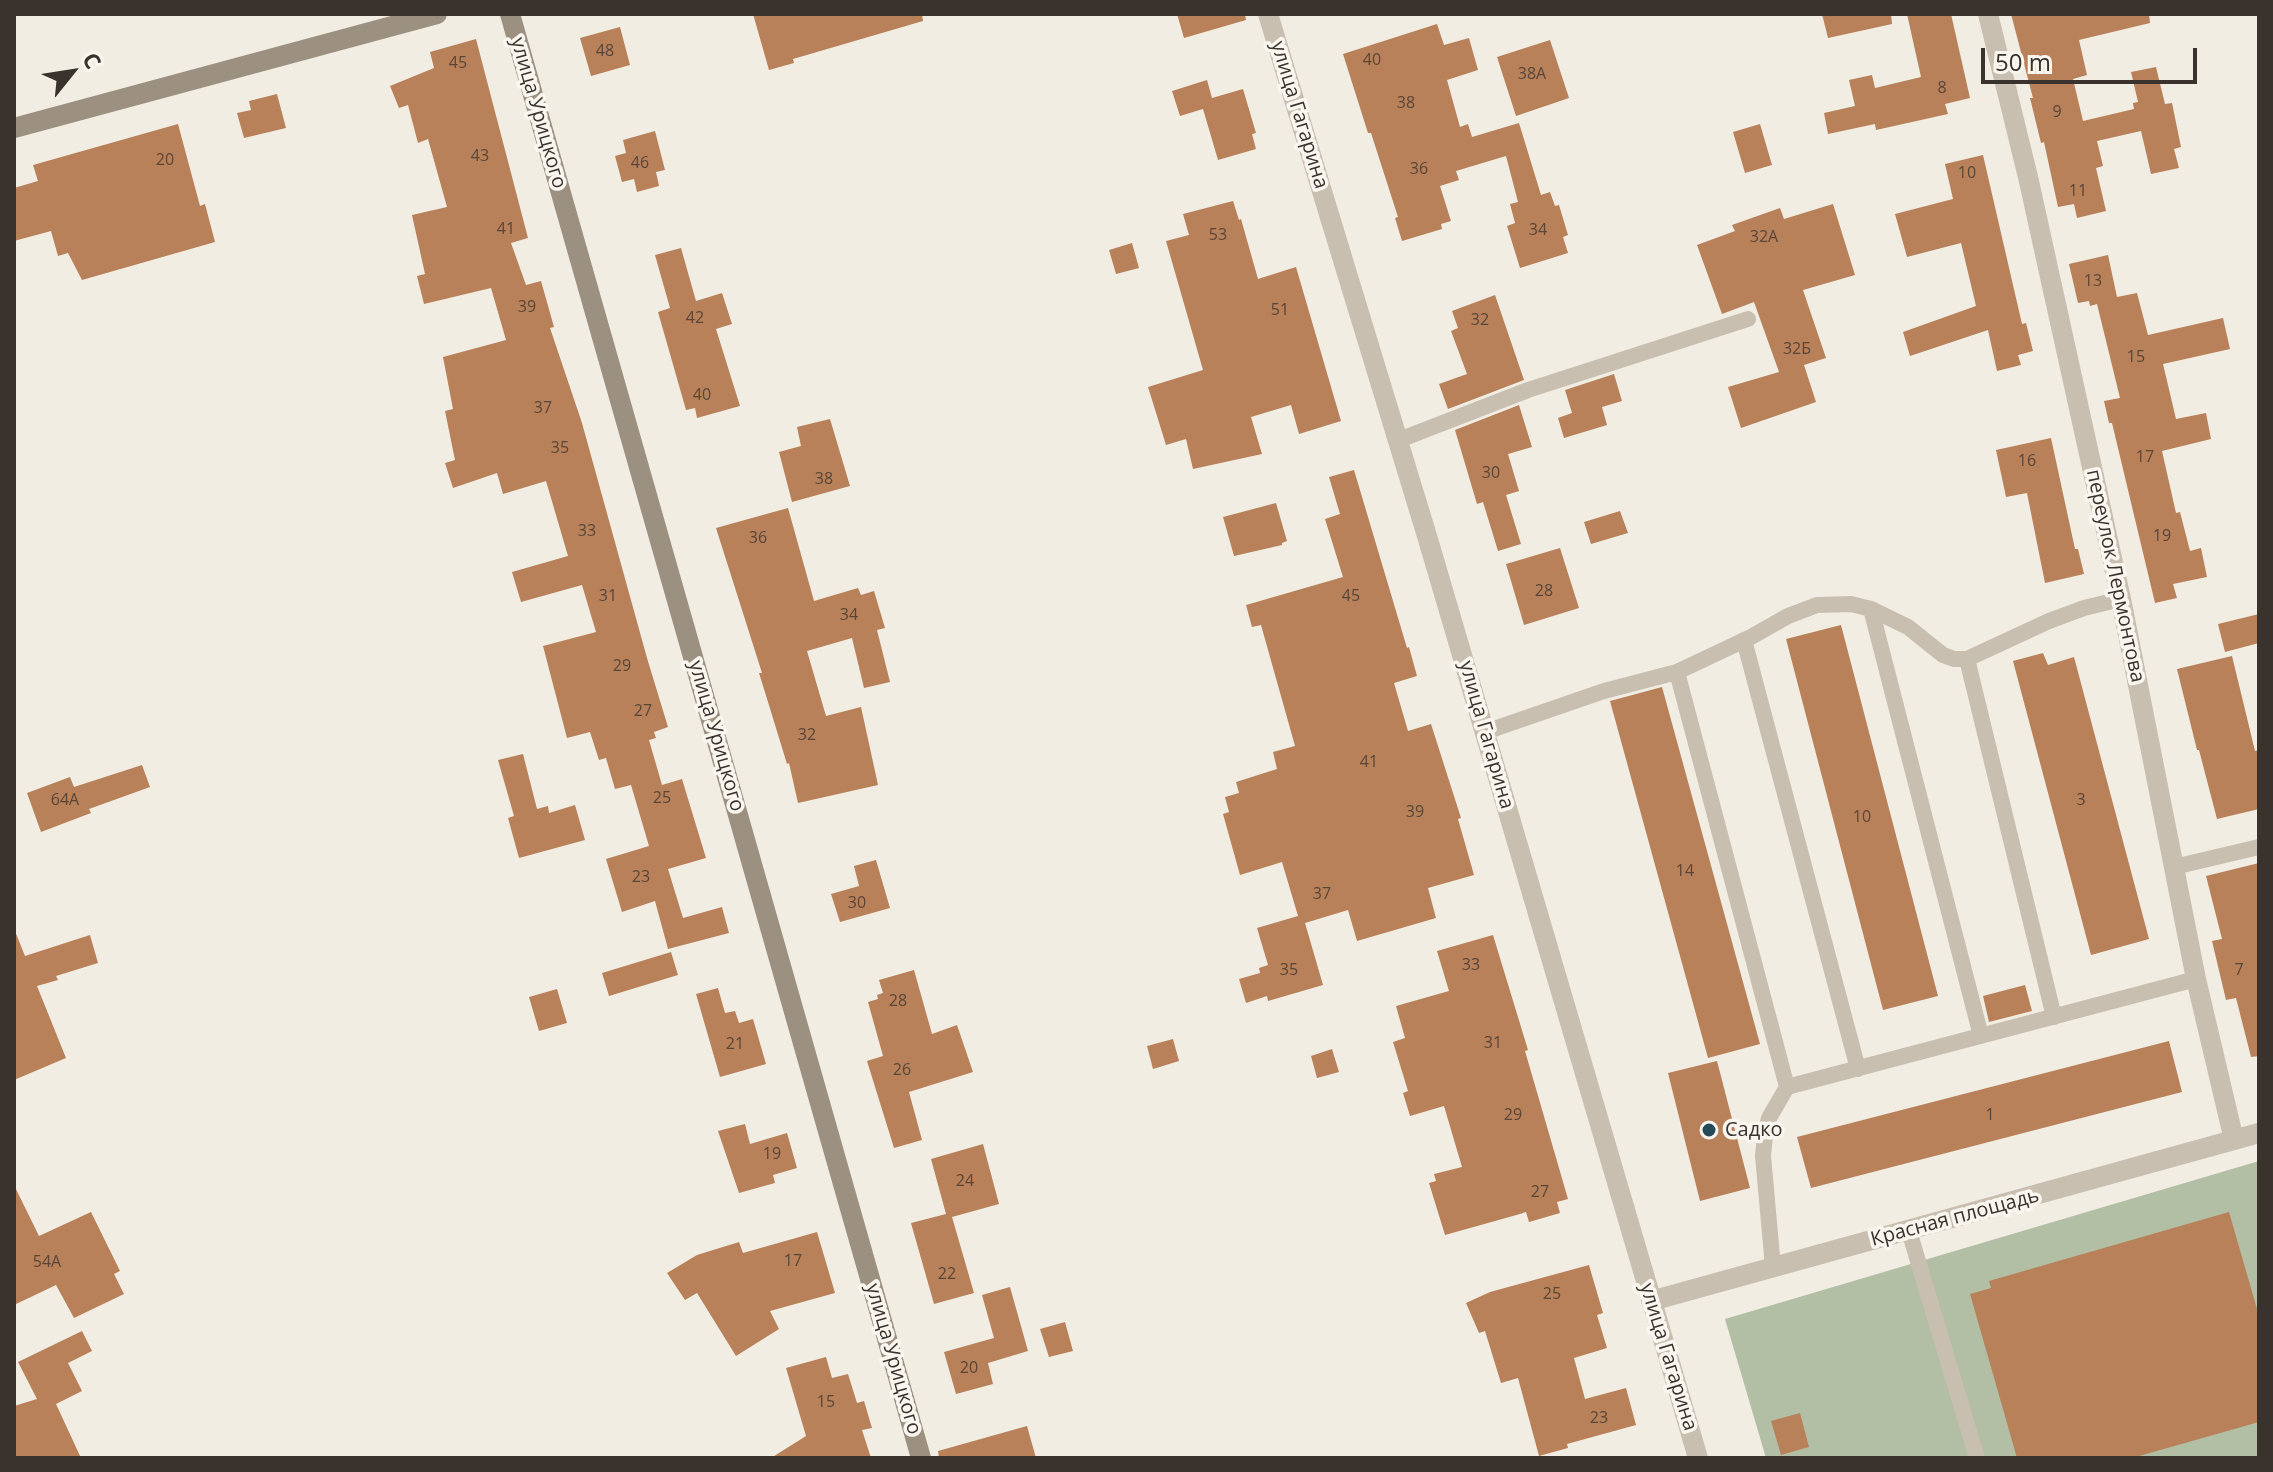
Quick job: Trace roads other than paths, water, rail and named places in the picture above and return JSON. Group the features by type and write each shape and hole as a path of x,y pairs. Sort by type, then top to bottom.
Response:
{"street":[{"path":"14,128 437,14"},
{"name":"улица Урицкого","path":"510,14 921,1458"},
{"name":"улица Гагарина","path":"1268,14 1399,440 1698,1458"},
{"name":"переулок Лермонтова","path":"1988,14 2028,177 2121,599 2196,979 2234,1140"},
{"name":"Красная площадь","path":"1651,1301 2259,1133"}],"lane":[{"path":"1399,440 1528,390 1748,319"},
{"path":"1485,732 1604,691 1677,672 1788,616 1817,605 1851,604 1871,609 1908,627 1943,655 1967,659 2058,617 2121,599"},
{"path":"1871,609 1981,1036"},
{"path":"1744,640 1858,1069"},
{"path":"1967,659 2054,1017"},
{"path":"1677,672 1787,1087 1769,1118 1764,1146 1773,1267"},
{"path":"2174,867 2259,847"},
{"path":"1787,1087 2196,979"},
{"path":"1909,1231 1977,1458"}],"place":[{"name":"Садко","path":"1709,1130"}]}
